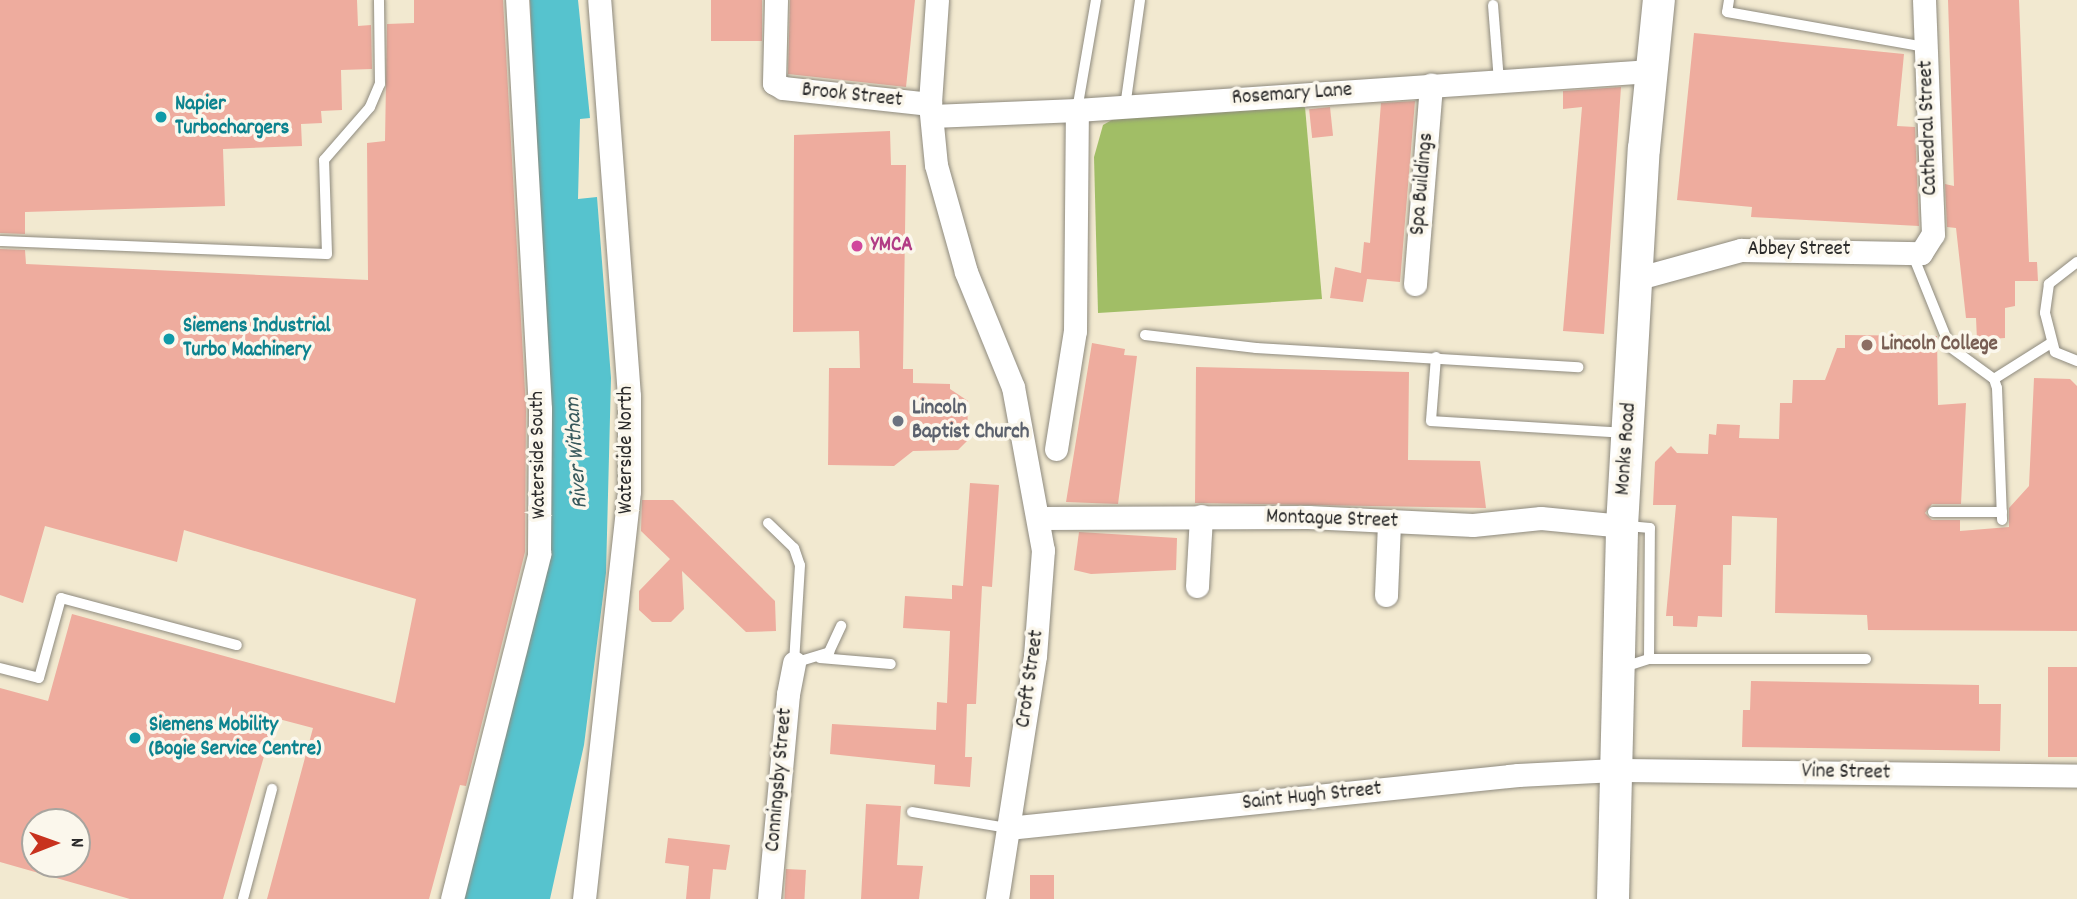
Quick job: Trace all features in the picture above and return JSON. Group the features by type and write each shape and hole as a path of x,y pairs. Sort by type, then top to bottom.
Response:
{"main road":[{"name":"Monks Road","path":"1613,899 1616,670 1622,526 1651,71 1659,0"}],"street":[{"name":"Waterside South","path":"452,899 539,554 540,409 517,0"},
{"name":"Waterside North","path":"584,899 629,491 629,396 599,0"},
{"name":"Brook Street","path":"776,0 774,83 783,88 931,110"},
{"name":"Croft Street","path":"937,0 931,110 936,165 950,223 1013,387 1030,459 1040,518 1043,581 997,899"},
{"name":"Cathedral Street","path":"1917,253 1933,234 1924,0"},
{"name":"Rosemary Lane","path":"931,110 1077,110 1651,71"},
{"name":"Spa Buildings","path":"1415,284 1431,85"},
{"path":"1056,449 1075,331 1077,110"},
{"name":"Abbey Street","path":"1639,278 1741,250 1917,253"},
{"path":"1197,586 1201,516"},
{"name":"Montague Street","path":"1040,518 1201,516 1473,525 1541,518 1622,526"},
{"path":"1386,595 1389,523"},
{"name":"Conningsby Street","path":"769,899 788,694 794,663"},
{"name":"Saint Hugh Street","path":"1008,828 1518,775 1615,770"},
{"name":"Vine Street","path":"1615,770 2077,776"}],"lane":[{"path":"0,241 327,254 324,160 370,107 377,92 379,0"},
{"path":"1077,110 1096,0"},
{"path":"1125,107 1140,0"},
{"path":"1729,0 1727,12 1926,47"},
{"path":"1493,5 1499,80"},
{"path":"1917,253 1950,348 1994,379 1998,396 2002,516 1933,512"},
{"path":"2077,262 2054,277 2046,292 2051,343 2065,360 2077,361"},
{"path":"1146,335 1256,348 1578,367"},
{"path":"1994,379 2051,343"},
{"path":"1436,357 1430,421 1628,433"},
{"path":"768,523 794,548 800,565 794,663 820,658 891,664"},
{"path":"1622,526 1650,528 1649,659"},
{"path":"0,668 39,678 61,598 237,645"},
{"path":"820,658 836,645 841,626"},
{"path":"1616,670 1649,659 1866,659"},
{"path":"243,899 272,789"},
{"path":"912,812 1008,828"}],"green space":[{"path":"1305,107 1322,299 1098,313 1094,157 1103,125 1117,117"}],"water":[{"name":"River Witham","path":"530,0 578,0 590,118 580,119 578,199 597,197 611,378 606,573 584,745 550,899 463,899 545,580 551,525"}],"building":[{"name":"Napier Turbochargers","path":"0,0 357,0 358,26 371,25 372,69 341,70 342,110 321,111 322,123 301,124 302,146 223,149 225,206 25,212 25,234 0,233"},
{"name":"Siemens Industrial Turbo Machinery","path":"414,0 503,0 526,409 525,552 466,786 460,785 429,899 267,899 313,728 275,718 223,899 130,899 56,878 91,878 91,808 21,808 21,868 0,862 0,688 48,701 72,614 395,703 416,599 184,530 177,562 45,526 23,603 0,595 0,249 25,250 26,264 368,280 367,143 385,141 387,24 414,23"},
{"path":"711,0 762,0 762,41 711,41"},
{"path":"790,0 915,0 906,87 788,74"},
{"path":"1948,0 2019,0 2029,262 2037,262 2038,281 2015,281 2015,306 2005,308 2005,338 1977,340 1976,318 1966,318 1956,228 1947,227 1945,184 1954,186"},
{"path":"1694,33 1904,54 1897,126 1915,127 1919,226 1751,217 1752,207 1677,200"},
{"path":"1621,87 1604,334 1563,331 1582,107 1563,109 1563,91"},
{"path":"1415,101 1400,282 1367,279 1363,302 1330,298 1335,267 1361,273 1364,242 1370,243 1381,103"},
{"path":"1330,107 1333,136 1312,138 1309,109"},
{"path":"890,131 891,165 906,165 903,369 913,369 913,383 950,384 950,389 968,401 967,441 958,450 913,451 894,466 828,465 829,368 860,368 859,331 793,332 794,135"},
{"path":"1845,335 1937,336 1938,405 1966,403 1961,504 1932,504 1925,513 1932,520 1960,520 1960,531 2009,527 2009,508 2029,486 2034,378 2070,379 2077,386 2077,631 1868,630 1867,615 1775,613 1777,518 1732,516 1731,565 1723,565 1722,617 1698,616 1697,627 1673,626 1673,616 1666,616 1676,505 1653,505 1655,462 1671,446 1677,453 1708,454 1709,434 1716,435 1717,424 1740,425 1739,438 1779,439 1780,403 1792,403 1793,380 1825,380 1837,348 1845,348"},
{"path":"1092,343 1125,349 1124,355 1137,356 1118,504 1066,502"},
{"path":"1196,367 1409,372 1408,460 1480,461 1486,508 1195,503"},
{"path":"970,483 999,485 992,587 982,586 976,704 967,704 965,757 972,757 970,787 934,784 935,765 830,754 832,724 936,730 937,702 947,703 950,631 903,628 905,596 952,599 952,585 963,586"},
{"path":"642,500 673,500 775,601 776,631 746,632 682,571 684,609 671,622 652,622 639,610 639,591 670,559 641,531"},
{"path":"1079,532 1177,538 1176,570 1091,574 1074,570"},
{"path":"2048,667 2077,667 2077,757 2048,757"},
{"path":"1751,681 1979,685 1979,704 2001,704 2000,751 1742,747 1743,710 1750,710"},
{"path":"866,804 901,806 897,865 923,866 919,899 861,899"},
{"path":"668,838 730,845 726,870 713,869 710,899 686,899 689,866 665,863"},
{"path":"786,869 806,870 804,899 784,899"},
{"path":"1030,875 1054,875 1054,899 1030,899"}],"place":[{"name":"Napier Turbochargers","path":"161,117"},
{"name":"YMCA","path":"857,246"},
{"name":"Siemens Industrial Turbo Machinery","path":"169,339"},
{"name":"Lincoln College","path":"1867,345"},
{"name":"Lincoln Baptist Church","path":"898,421"},
{"name":"Siemens Mobility (Bogie Service Centre)","path":"135,738"}]}
